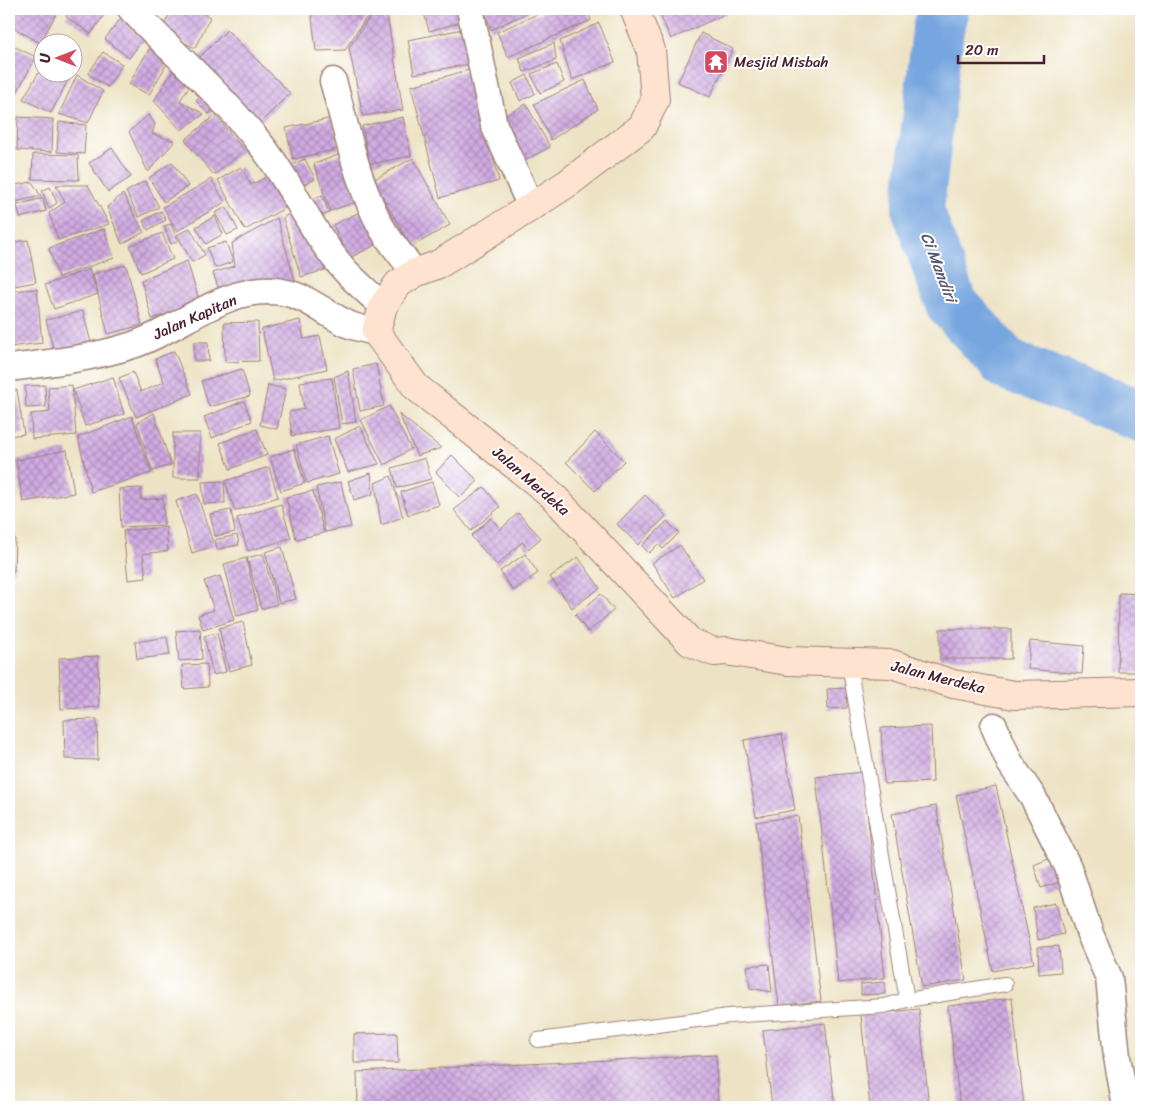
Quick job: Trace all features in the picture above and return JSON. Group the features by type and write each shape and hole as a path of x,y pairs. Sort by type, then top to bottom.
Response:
{"street":[{"path":"131,9 174,54 219,95 263,148 342,268 383,306"},
{"path":"470,9 494,125 531,207"},
{"path":"376,332 383,306 398,284 415,273 439,264 531,207 575,178 642,126 654,100 651,50 634,9"},
{"path":"333,81 362,182 374,211 383,230 415,273"},
{"name":"Jalan Kapitan","path":"9,368 71,360 133,345 215,305 252,292 280,292 302,297 350,324 376,332"},
{"name":"Jalan Merdeka","path":"376,332 416,387 551,494 690,642 714,652 726,651 788,661 892,664 953,684 1014,695 1141,692"},
{"path":"994,726 1010,763 1033,797 1068,867 1090,934 1109,978 1117,1057 1126,1107"}],"lane":[{"path":"849,664 906,1000"},
{"path":"538,1040 729,1016 884,1006 906,1000 1005,984"}],"building":[{"path":"9,9 59,9 46,32 32,32 32,38 9,25"},
{"path":"71,9 108,9 91,34 66,17"},
{"path":"172,9 194,9 210,17 195,48 161,31"},
{"path":"311,9 372,9 345,50 316,51"},
{"path":"375,9 386,9 403,110 363,116 349,48"},
{"path":"423,9 457,9 461,22 429,31"},
{"path":"484,9 535,9 491,30"},
{"path":"549,9 586,9 591,20 508,57 497,32"},
{"path":"667,9 725,9 727,13 671,39 659,13"},
{"path":"121,18 145,37 129,58 105,39"},
{"path":"599,23 615,62 572,80 560,41"},
{"path":"463,29 470,64 414,74 408,40"},
{"path":"227,30 290,93 258,125 195,62"},
{"path":"701,33 733,49 710,97 678,82"},
{"path":"554,43 556,60 524,72 519,58"},
{"path":"11,45 32,55 32,64 9,107 9,51"},
{"path":"149,49 169,60 149,95 129,84"},
{"path":"103,52 122,64 108,87 88,74"},
{"path":"557,64 564,82 540,93 531,74"},
{"path":"174,69 191,83 180,101 204,114 181,130 154,101"},
{"path":"469,70 499,181 440,198 411,86"},
{"path":"527,75 535,94 520,101 512,83"},
{"path":"82,78 103,91 88,123 59,114 74,82 82,82"},
{"path":"585,80 598,109 551,140 534,104"},
{"path":"33,82 67,82 51,113 23,99"},
{"path":"204,93 218,105 209,114 196,101"},
{"path":"526,104 550,147 524,161 501,118"},
{"path":"148,115 155,124 152,134 175,141 148,172 129,132"},
{"path":"215,115 244,150 214,175 185,140"},
{"path":"18,117 53,119 52,152 17,150"},
{"path":"403,117 411,156 370,164 362,126"},
{"path":"333,118 339,149 293,159 286,128"},
{"path":"59,122 86,125 84,154 57,152"},
{"path":"112,148 131,177 108,192 89,163"},
{"path":"346,152 362,200 330,211 314,164"},
{"path":"33,154 78,155 79,180 32,179"},
{"path":"413,158 450,225 411,247 373,180"},
{"path":"305,159 315,179 295,189 285,168"},
{"path":"172,162 188,186 164,202 149,178"},
{"path":"241,167 251,185 268,176 285,208 245,230 218,180"},
{"path":"211,179 225,202 177,231 163,207"},
{"path":"145,181 159,207 139,217 126,192"},
{"path":"32,182 41,196 15,202 10,186"},
{"path":"56,185 88,185 109,224 58,240 49,213 65,202"},
{"path":"50,187 57,203 49,208 42,191"},
{"path":"123,194 144,232 122,244 107,207"},
{"path":"322,195 329,213 314,219 306,202"},
{"path":"43,198 46,211 20,218 17,205"},
{"path":"226,207 238,230 227,235 215,213"},
{"path":"366,209 382,242 349,258 333,225"},
{"path":"294,210 325,270 301,277 283,218"},
{"path":"161,211 166,220 148,230 143,221"},
{"path":"215,216 223,234 206,244 196,227"},
{"path":"277,218 295,281 218,287 213,273 235,266 232,243"},
{"path":"171,224 178,241 171,244 164,226"},
{"path":"190,228 205,255 192,262 177,235"},
{"path":"104,229 114,258 58,277 49,248"},
{"path":"162,233 173,259 141,273 130,246"},
{"path":"28,240 36,282 9,287 9,243"},
{"path":"226,242 233,262 215,268 207,248"},
{"path":"187,261 200,303 152,319 141,280"},
{"path":"126,265 142,325 108,334 93,274"},
{"path":"89,269 98,294 54,309 45,285"},
{"path":"37,289 42,343 9,347 9,291"},
{"path":"83,311 92,347 55,356 46,320"},
{"path":"300,320 304,339 320,336 327,369 273,381 262,329"},
{"path":"258,322 259,361 225,362 224,323"},
{"path":"194,342 208,342 209,361 194,361"},
{"path":"174,351 192,394 136,417 119,378 133,372 141,392 164,382 155,359"},
{"path":"376,364 384,406 360,411 353,369"},
{"path":"242,369 250,396 209,407 201,381"},
{"path":"348,371 356,422 342,424 334,377"},
{"path":"113,377 124,414 85,426 73,390"},
{"path":"332,378 339,428 292,436 289,412 304,409 300,382"},
{"path":"45,385 46,407 26,408 25,386"},
{"path":"72,385 76,435 32,439 31,414 50,412 48,387"},
{"path":"268,385 286,389 277,429 260,425"},
{"path":"17,390 24,434 9,436 9,391"},
{"path":"244,401 252,421 212,438 204,417"},
{"path":"389,406 411,449 384,465 361,420"},
{"path":"154,413 171,465 152,471 137,423"},
{"path":"399,414 441,448 417,456"},
{"path":"132,416 151,473 91,492 78,437"},
{"path":"360,426 379,464 348,472 334,439"},
{"path":"257,429 267,455 230,469 220,443"},
{"path":"595,432 624,461 595,491 566,462"},
{"path":"173,433 200,433 200,478 173,478"},
{"path":"328,436 339,474 307,483 296,445"},
{"path":"294,449 305,483 281,491 270,457"},
{"path":"67,450 74,493 23,502 16,460"},
{"path":"452,455 478,481 460,498 436,472"},
{"path":"425,458 431,479 397,488 392,468"},
{"path":"269,467 278,497 235,511 225,481"},
{"path":"371,473 373,494 354,500 348,481"},
{"path":"391,476 403,517 381,525 375,483"},
{"path":"224,481 225,503 204,504 202,482"},
{"path":"341,482 351,527 325,532 316,487"},
{"path":"432,482 439,505 408,515 401,492"},
{"path":"484,487 500,507 471,531 454,510"},
{"path":"141,488 141,500 163,498 164,525 121,527 119,489"},
{"path":"313,491 324,533 296,539 286,497"},
{"path":"197,494 214,546 192,553 176,501"},
{"path":"645,495 666,516 638,545 617,524"},
{"path":"281,504 291,538 248,551 237,518"},
{"path":"231,510 235,532 215,536 210,514"},
{"path":"518,513 541,538 528,549 522,542 497,565 471,536 491,518 501,529"},
{"path":"667,521 679,533 663,549 658,544 649,553 642,546"},
{"path":"166,527 168,551 143,554 146,578 128,580 123,531"},
{"path":"237,535 239,545 217,549 215,540"},
{"path":"9,538 15,538 14,571 9,571"},
{"path":"680,545 703,579 675,598 652,563"},
{"path":"282,547 296,599 279,603 265,552"},
{"path":"263,554 277,604 261,609 247,558"},
{"path":"525,554 538,573 513,591 500,571"},
{"path":"578,557 600,588 572,608 550,577"},
{"path":"246,558 258,610 237,616 224,564"},
{"path":"220,576 234,620 203,630 198,615 214,610 204,581"},
{"path":"1119,593 1141,594 1141,672 1118,672"},
{"path":"601,594 614,610 588,632 575,615"},
{"path":"243,622 252,665 229,671 219,628"},
{"path":"200,629 202,659 179,661 176,631"},
{"path":"940,629 1011,629 1011,659 940,659"},
{"path":"217,633 226,672 213,675 204,636"},
{"path":"167,637 170,655 137,659 135,642"},
{"path":"1030,641 1084,646 1082,674 1028,669"},
{"path":"98,656 99,707 61,709 59,658"},
{"path":"207,664 208,687 184,689 182,665"},
{"path":"846,688 847,708 828,709 827,689"},
{"path":"97,719 98,760 65,759 64,720"},
{"path":"931,726 933,782 884,784 881,728"},
{"path":"782,734 795,810 756,817 744,740"},
{"path":"863,772 885,978 838,983 816,777"},
{"path":"996,786 1034,963 993,971 956,795"},
{"path":"936,806 966,980 922,987 892,814"},
{"path":"798,816 821,1001 779,1006 756,822"},
{"path":"1053,857 1060,882 1041,888 1034,865"},
{"path":"1056,903 1064,934 1038,940 1033,908"},
{"path":"1059,946 1061,972 1039,974 1038,947"},
{"path":"769,964 772,992 750,988 747,966"},
{"path":"885,982 885,994 861,995 861,984"},
{"path":"1012,998 1024,1107 960,1107 948,1006"},
{"path":"919,1009 929,1107 870,1107 861,1015"},
{"path":"825,1023 835,1107 772,1107 763,1030"},
{"path":"397,1033 398,1063 354,1063 354,1034"},
{"path":"716,1055 718,1107 358,1107 357,1072"}],"waterway":[{"name":"Ci Mandiri","path":"943,9 938,29 918,210 951,303 1006,364 1141,416"}],"place":[{"name":"Mesjid Misbah","path":"716,62"}]}
